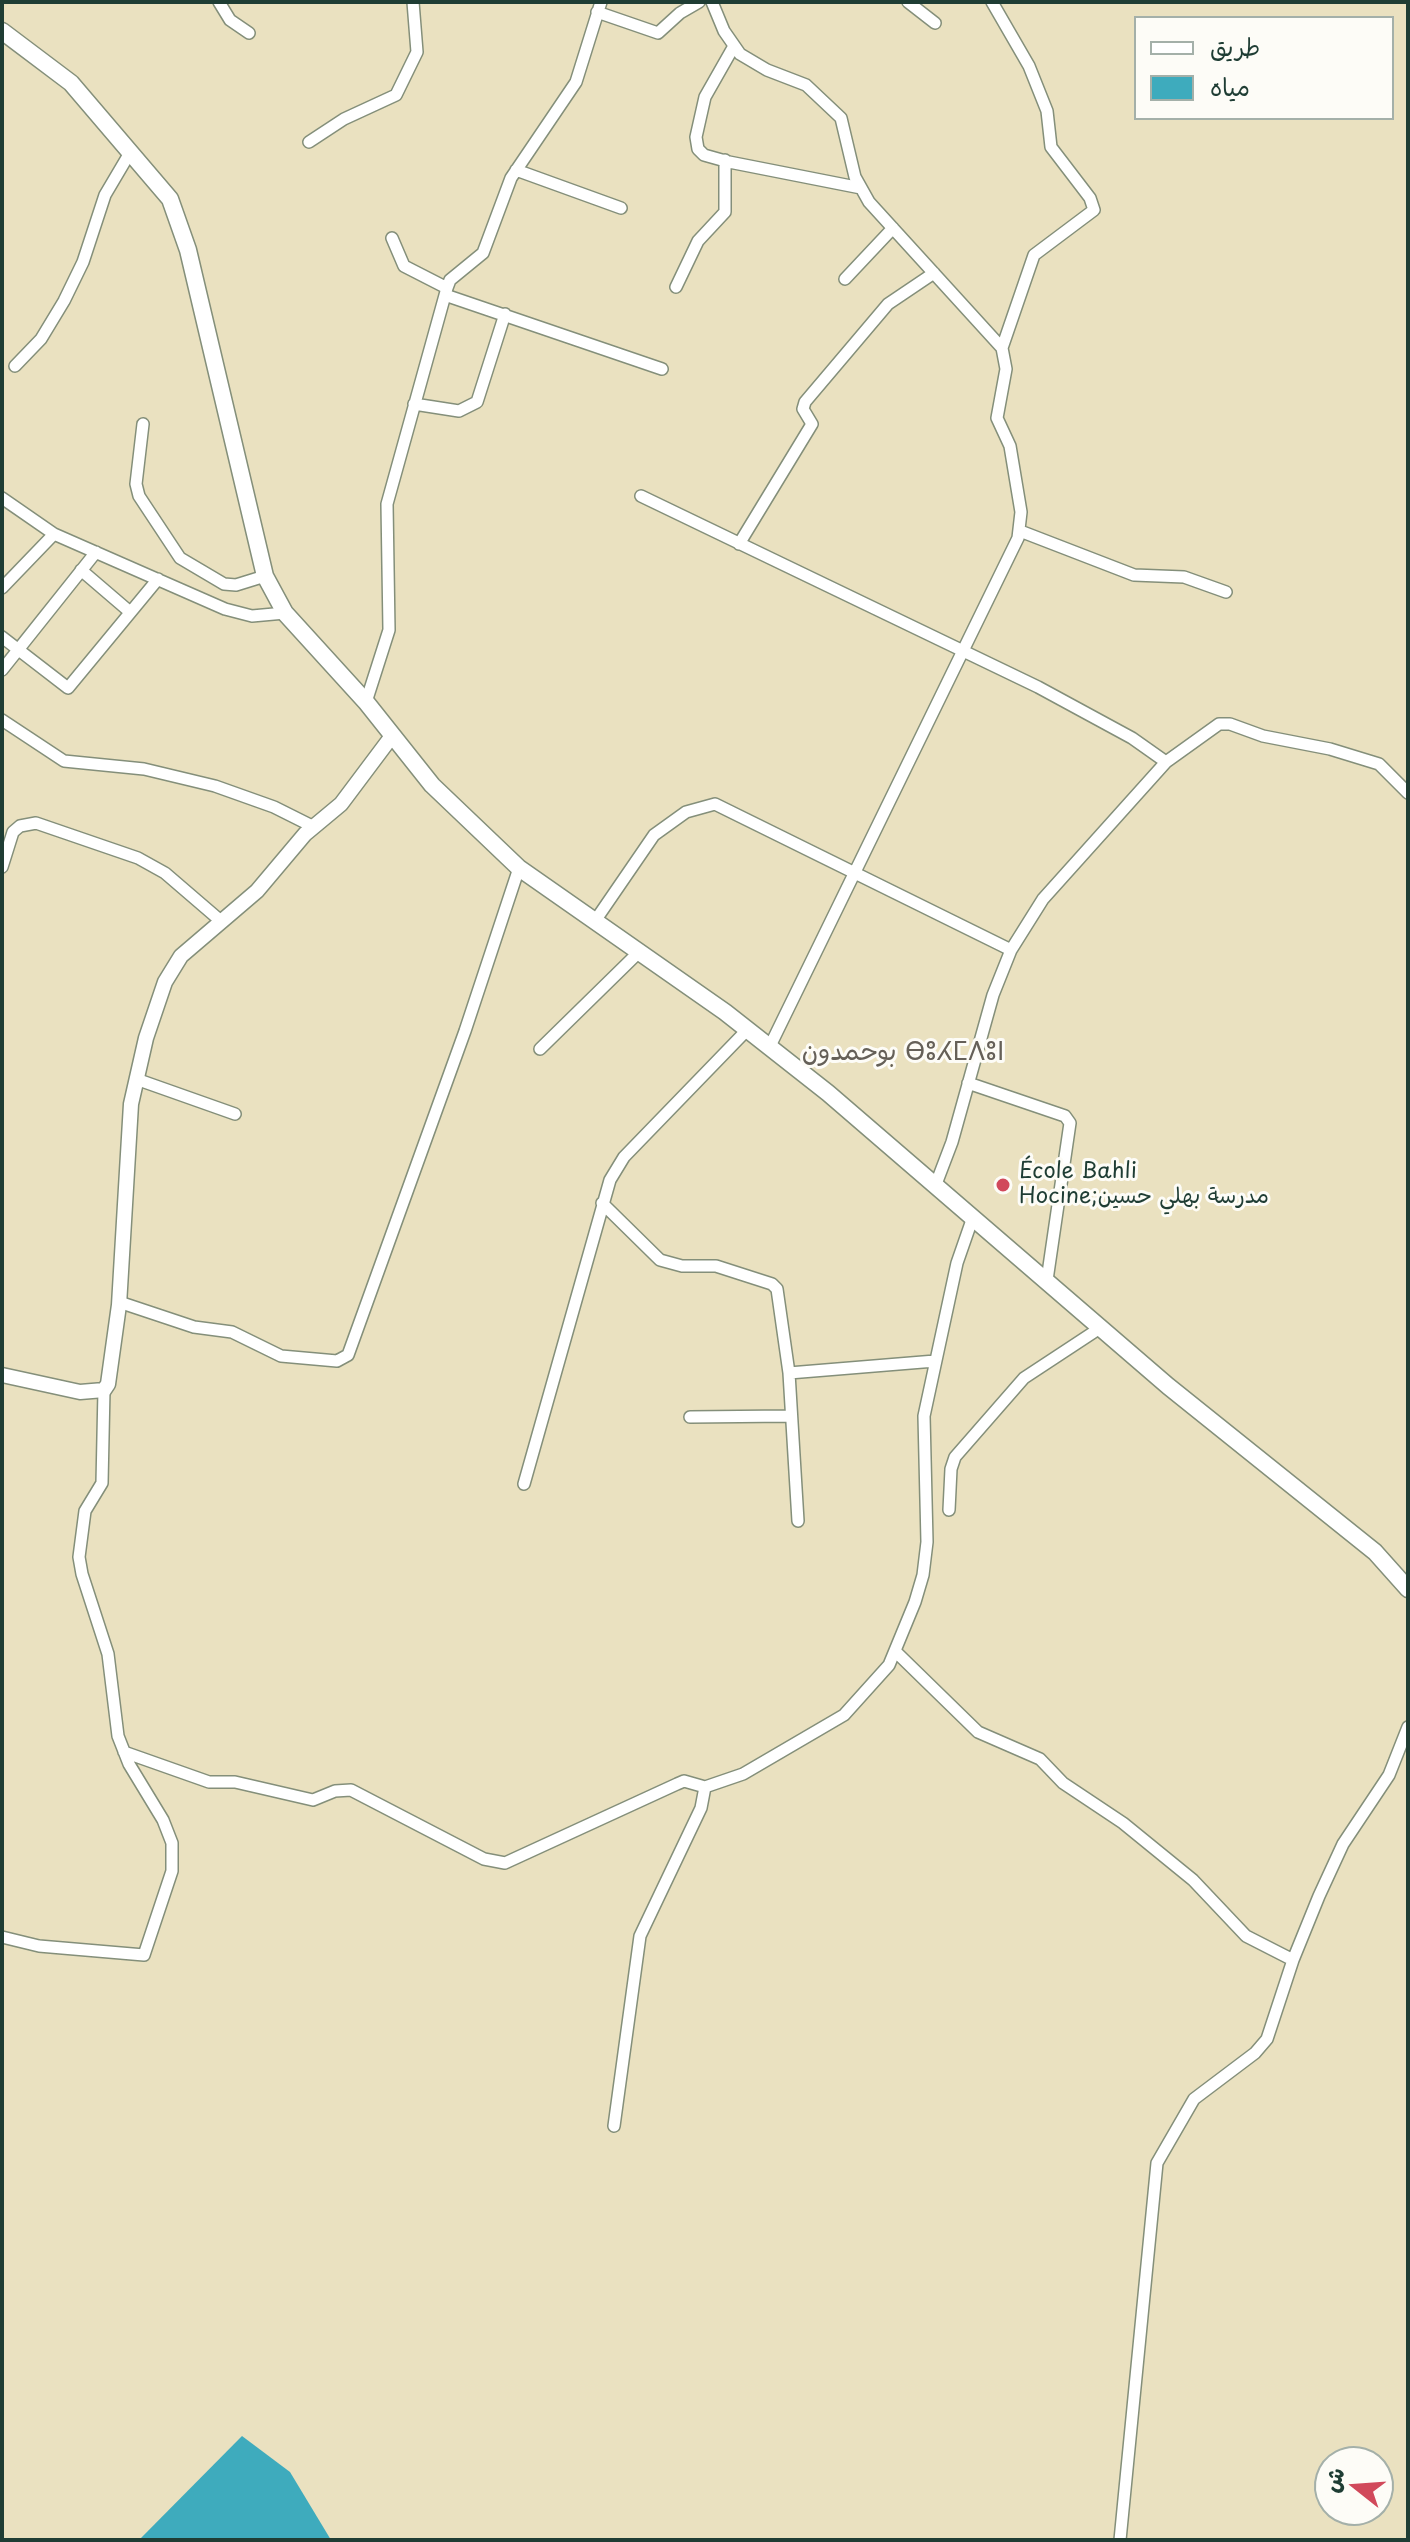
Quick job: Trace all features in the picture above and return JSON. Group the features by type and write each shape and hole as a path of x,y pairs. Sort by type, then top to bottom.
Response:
{"main road":[{"path":"2,31 71,83 170,199 180,221 265,576 285,613 366,702 432,785 519,868 770,1046 936,1184 1100,1328 1375,1552 1408,1589"}],"street":[{"path":"219,2 230,20 249,33"},
{"path":"309,142 344,119 396,95 417,52 413,2"},
{"path":"366,702 389,630 387,504 450,280 483,253 516,170 576,82 599,7 658,33 680,13 699,2"},
{"path":"712,2 734,46 752,63 806,85 841,118 861,188 893,228 1002,348"},
{"path":"908,2 935,23"},
{"path":"770,1046 1020,531 1021,512 1010,446 997,418 1006,369 1002,348 1034,255 1094,210 1090,198 1051,147 1047,111 1029,66 992,2"},
{"path":"734,46 708,88 696,137 704,155 861,188"},
{"path":"15,366 41,339 64,301 83,262 105,195 131,151"},
{"path":"676,287 698,241 725,212 725,160"},
{"path":"516,170 621,208"},
{"path":"845,279 893,228"},
{"path":"392,238 404,266 446,291 662,369"},
{"path":"739,544 812,424 803,409 805,402 888,304 934,273"},
{"path":"414,404 459,411 477,402 505,314"},
{"path":"143,424 136,484 139,496 180,558 224,584 236,585 265,576"},
{"path":"641,496 1080,709 1166,762"},
{"path":"2,498 54,534 225,609 252,616 285,613"},
{"path":"1020,531 1134,575 1184,577 1226,592"},
{"path":"2,588 54,534"},
{"path":"2,670 96,552"},
{"path":"81,570 130,612"},
{"path":"2,637 68,688 158,579"},
{"path":"2,720 64,761 144,769 215,786 274,807 314,827"},
{"path":"936,1184 952,1142 993,995 1011,950 1043,899 1166,762 1219,724 1230,724 1263,736 1330,749 1379,764 1408,793"},
{"path":"2,1937 39,1946 144,1955 173,1857 163,1820 118,1736 108,1654 79,1557 85,1511 102,1483 104,1390 112,1375 128,1144 136,1079 160,994 173,968 196,941 257,891 314,827 354,790 392,736"},
{"path":"595,921 654,835 669,822 701,806 720,805 853,874 1011,950"},
{"path":"2,867 13,832 20,826 36,823 138,858 165,873 222,922"},
{"path":"119,1302 194,1327 232,1332 281,1356 337,1361 348,1355 465,1031 519,868"},
{"path":"540,1049 639,952"},
{"path":"524,1484 610,1180 624,1157 748,1029"},
{"path":"136,1079 235,1114"},
{"path":"968,1083 1065,1116 1070,1123 1047,1280"},
{"path":"602,1203 660,1260 682,1266 716,1266 776,1287 789,1373 789,1416 798,1521"},
{"path":"124,1752 209,1782 235,1782 313,1800 335,1791 351,1790 484,1859 505,1863 684,1781 705,1787 743,1774 844,1715 865,1695 896,1652 915,1602 927,1542 924,1416 957,1263 973,1217"},
{"path":"949,1510 951,1469 955,1457 1024,1378 1100,1328"},
{"path":"789,1373 935,1361"},
{"path":"2,1375 80,1392 104,1390"},
{"path":"690,1417 789,1416"},
{"path":"896,1652 978,1732 1040,1759 1063,1783 1123,1823 1193,1880 1246,1936 1293,1960"},
{"path":"1120,2540 1157,2163 1194,2099 1255,2053 1267,2039 1293,1960 1343,1844 1389,1775 1408,1727"},
{"path":"614,2126 640,1936 701,1808 705,1787"}],"water":[{"path":"242,2436 290,2472 331,2540 139,2540"}],"place":[{"name":"École Bahli Hocine;مدرسة بهلي حسين","path":"1003,1185"}],"district":[{"name":"بوحمدون ⴱⵓⵃⵎⴷⵓⵏ","path":"903,1053"}]}
